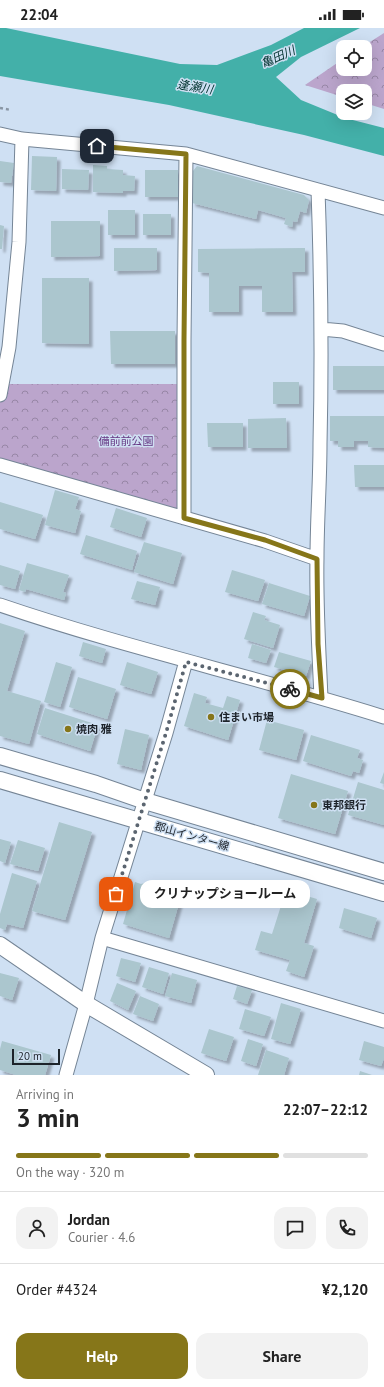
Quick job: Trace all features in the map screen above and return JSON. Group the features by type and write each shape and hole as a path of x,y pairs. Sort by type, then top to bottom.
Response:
{"street":[{"path":"0,134 22,139 186,154 384,208"},
{"path":"0,395 9,347 19,242 22,139"},
{"path":"184,518 186,154"},
{"path":"318,190 321,328 317,559 318,644 322,698"},
{"path":"321,328 343,331 384,344"},
{"path":"0,465 265,540 317,559"},
{"path":"0,605 186,662 322,698 384,717"},
{"path":"66,1075 86,1004 102,938 140,820 186,662"},
{"path":"0,756 384,872"},
{"name":"郡山インター線","path":"0,780 384,893"},
{"path":"102,938 384,1021"},
{"path":"0,945 86,1004 206,1075"}],"path":[{"path":"0,108 11,110"}],"green space":[{"path":"384,33 384,109 372,105 372,84 336,84 336,95 305,85 336,64 336,76 372,76 372,41"},
{"name":"備前前公園","path":"2,384 184,384 184,518 0,465 0,395"}],"water":[{"path":"0,28 180,64 217,65 271,45 304,28 360,28 301,57 276,77 301,100 336,114 336,120 353,120 384,128 384,156 304,135 169,105 0,76"}],"building":[{"path":"32,156 57,157 56,191 31,190"},
{"path":"0,161 14,163 11,183 0,182"},
{"path":"93,165 107,166 107,169 123,170 123,175 135,176 134,191 123,191 123,193 93,192"},
{"path":"197,166 304,195 309,200 306,213 300,211 297,222 293,221 292,227 284,224 286,218 258,210 256,219 192,203 193,171"},
{"path":"62,169 89,170 88,190 62,189"},
{"path":"145,170 178,170 178,197 145,197"},
{"path":"108,210 135,210 135,235 108,235"},
{"path":"143,214 171,214 171,235 143,235"},
{"path":"51,221 100,221 100,256 51,257"},
{"path":"0,225 4,226 2,249 0,249"},
{"path":"114,248 157,248 157,270 114,271"},
{"path":"305,248 305,272 292,272 293,312 262,312 262,286 239,286 239,312 209,312 209,273 198,272 198,249"},
{"path":"42,278 89,278 89,344 42,343"},
{"path":"110,331 175,331 175,364 111,364"},
{"path":"333,366 384,366 384,390 333,390"},
{"path":"273,382 299,382 299,404 273,404"},
{"path":"330,416 384,416 384,448 368,447 368,441 354,441 354,447 338,447 338,441 330,441"},
{"path":"286,418 287,448 248,448 248,419"},
{"path":"207,423 243,423 243,447 208,447"},
{"path":"354,465 384,465 384,487 355,487"},
{"path":"55,490 79,497 75,509 81,511 75,533 45,525"},
{"path":"0,502 43,515 35,539 0,529"},
{"path":"116,508 147,518 141,537 110,527"},
{"path":"86,535 137,551 132,570 80,554"},
{"path":"144,542 182,553 173,584 134,572"},
{"path":"27,563 69,575 63,592 66,593 64,600 26,589 25,592 19,590"},
{"path":"0,565 20,571 15,589 0,585"},
{"path":"232,570 265,580 258,601 225,592"},
{"path":"137,581 160,587 155,605 131,599"},
{"path":"269,583 310,596 304,616 262,604"},
{"path":"253,612 266,616 264,620 280,625 273,648 244,639"},
{"path":"0,623 25,631 7,691 41,701 29,744 0,736"},
{"path":"83,642 106,649 102,663 79,656"},
{"path":"252,644 271,650 266,663 248,658"},
{"path":"279,652 311,661 306,676 274,667"},
{"path":"56,662 72,667 60,707 44,702"},
{"path":"127,662 158,672 151,694 120,685"},
{"path":"78,677 116,689 107,719 69,707"},
{"name":"住まい市場","path":"194,693 207,697 205,703 223,708 227,696 240,700 228,740 184,726"},
{"path":"45,708 98,725 90,751 37,734"},
{"path":"267,720 304,730 296,760 259,750"},
{"path":"125,729 149,735 141,770 117,764"},
{"path":"311,735 360,750 357,758 363,760 359,773 353,771 351,776 303,761"},
{"path":"384,772 384,784 380,783"},
{"path":"291,774 348,791 335,834 278,818"},
{"path":"358,782 384,790 384,825 348,815"},
{"path":"59,822 92,832 65,920 32,911"},
{"path":"0,839 11,842 5,863 0,861"},
{"path":"18,840 45,848 38,871 10,864"},
{"path":"12,873 37,881 23,928 7,924 5,930 0,928 0,914"},
{"path":"135,882 141,884 155,882 161,885 166,891 181,896 169,938 123,924"},
{"path":"286,890 317,899 304,943 314,946 304,977 286,971 290,960 255,950 261,931 272,934"},
{"path":"344,908 377,918 371,938 339,928"},
{"path":"121,958 141,963 135,982 116,976"},
{"path":"149,967 169,973 163,994 142,987"},
{"path":"0,973 19,978 12,1000 0,996"},
{"path":"172,973 197,980 191,1003 165,996"},
{"path":"117,983 136,991 128,1010 110,1001"},
{"path":"237,986 252,990 247,1004 233,999"},
{"path":"140,996 159,1004 153,1021 133,1014"},
{"path":"281,1003 301,1009 290,1044 271,1039"},
{"path":"245,1009 271,1017 264,1036 239,1029"},
{"path":"209,1029 234,1037 226,1061 201,1053"},
{"path":"248,1039 263,1044 256,1066 241,1061"},
{"path":"2,1041 51,1055 45,1075 16,1075 0,1070 0,1049"},
{"path":"364,1041 384,1047 384,1058 381,1066 359,1060"},
{"path":"266,1050 289,1058 284,1075 258,1075"},
{"path":"360,1071 372,1075 359,1075"}],"way so far":[{"path":"116,894 140,820 186,662 290,689"}],"place":[{"name":"住まい市場","path":"211,717"},
{"name":"焼肉 雅","path":"68,729"},
{"name":"東邦銀行","path":"314,805"},
{"name":"クリナップショールーム","path":"116,894"}],"route":[{"path":"97,146 186,154 184,518 265,540 317,559 318,644 322,698 290,689"}],"water label":[{"name":"亀田川","path":"278,57"},
{"name":"逢瀬川","path":"195,87"}]}
